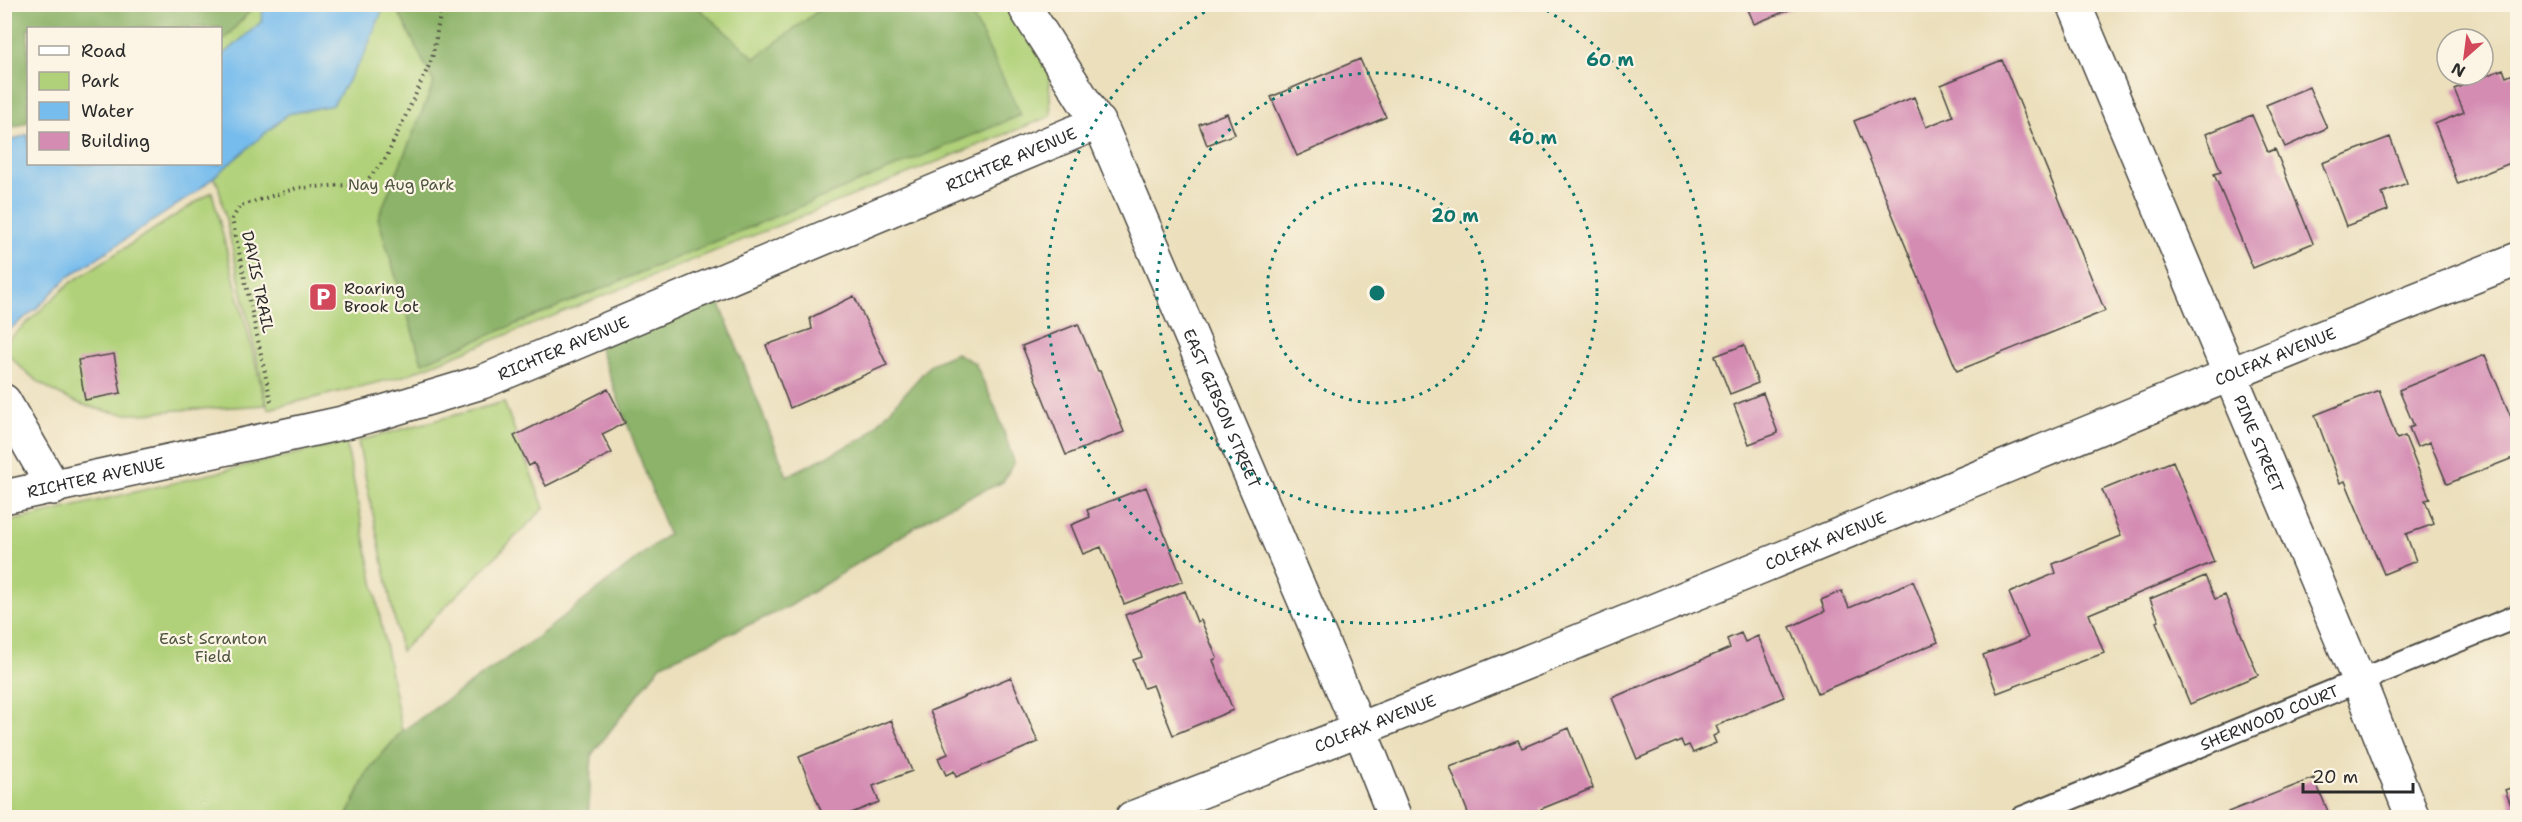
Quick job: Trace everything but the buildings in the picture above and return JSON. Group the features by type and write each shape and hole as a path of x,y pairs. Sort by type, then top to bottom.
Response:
{"street":[{"name":"PINE STREET","path":"2074,4 2359,681 2412,818"},
{"name":"EAST GIBSON STREET","path":"1026,9 1099,123 1360,730 1395,818"},
{"name":"RICHTER AVENUE","path":"4,497 54,488 192,454 384,412 482,382 1099,123"},
{"name":"COLFAX AVENUE","path":"1132,818 1360,730 2228,373 2517,259"},
{"path":"4,401 54,488"}],"lane":[{"name":"SHERWOOD COURT","path":"2022,818 2517,616"}],"path":[{"name":"DAVIS TRAIL","path":"279,436 232,219 240,206 297,188 364,184 386,158 432,59 442,4"}],"green space":[{"path":"5,4 253,4 252,9 222,42 222,27 27,27 27,122 14,127 5,107"},
{"name":"Nay Aug Park","path":"105,5 1045,5 1051,116 404,376 268,409 218,184 206,165 222,165 222,27"},
{"name":"Nay Aug Park","path":"395,5 695,5 755,58 826,5 958,5 971,12 1021,115 422,363 378,218 434,83"},
{"path":"212,192 266,405 141,414 110,412 92,408 60,395 30,375 5,350 5,343 70,283"},
{"path":"718,299 787,476 866,437 931,364 956,353 975,363 996,409 1014,462 1003,482 947,507 790,606 662,664 592,754 588,817 347,818 367,772 402,731 539,636 668,534 599,347"},
{"path":"504,402 544,508 401,651 358,441"},
{"name":"East Scranton Field","path":"346,442 402,731 367,772 347,817 5,817 4,523"}],"water":[{"path":"382,4 383,9 364,55 333,105 288,114 195,193 67,278 36,309 5,333 5,143 27,134 27,165 222,165 222,56 261,22 264,5"}],"place":[{"name":"Roaring Brook Lot","path":"323,297"}]}
